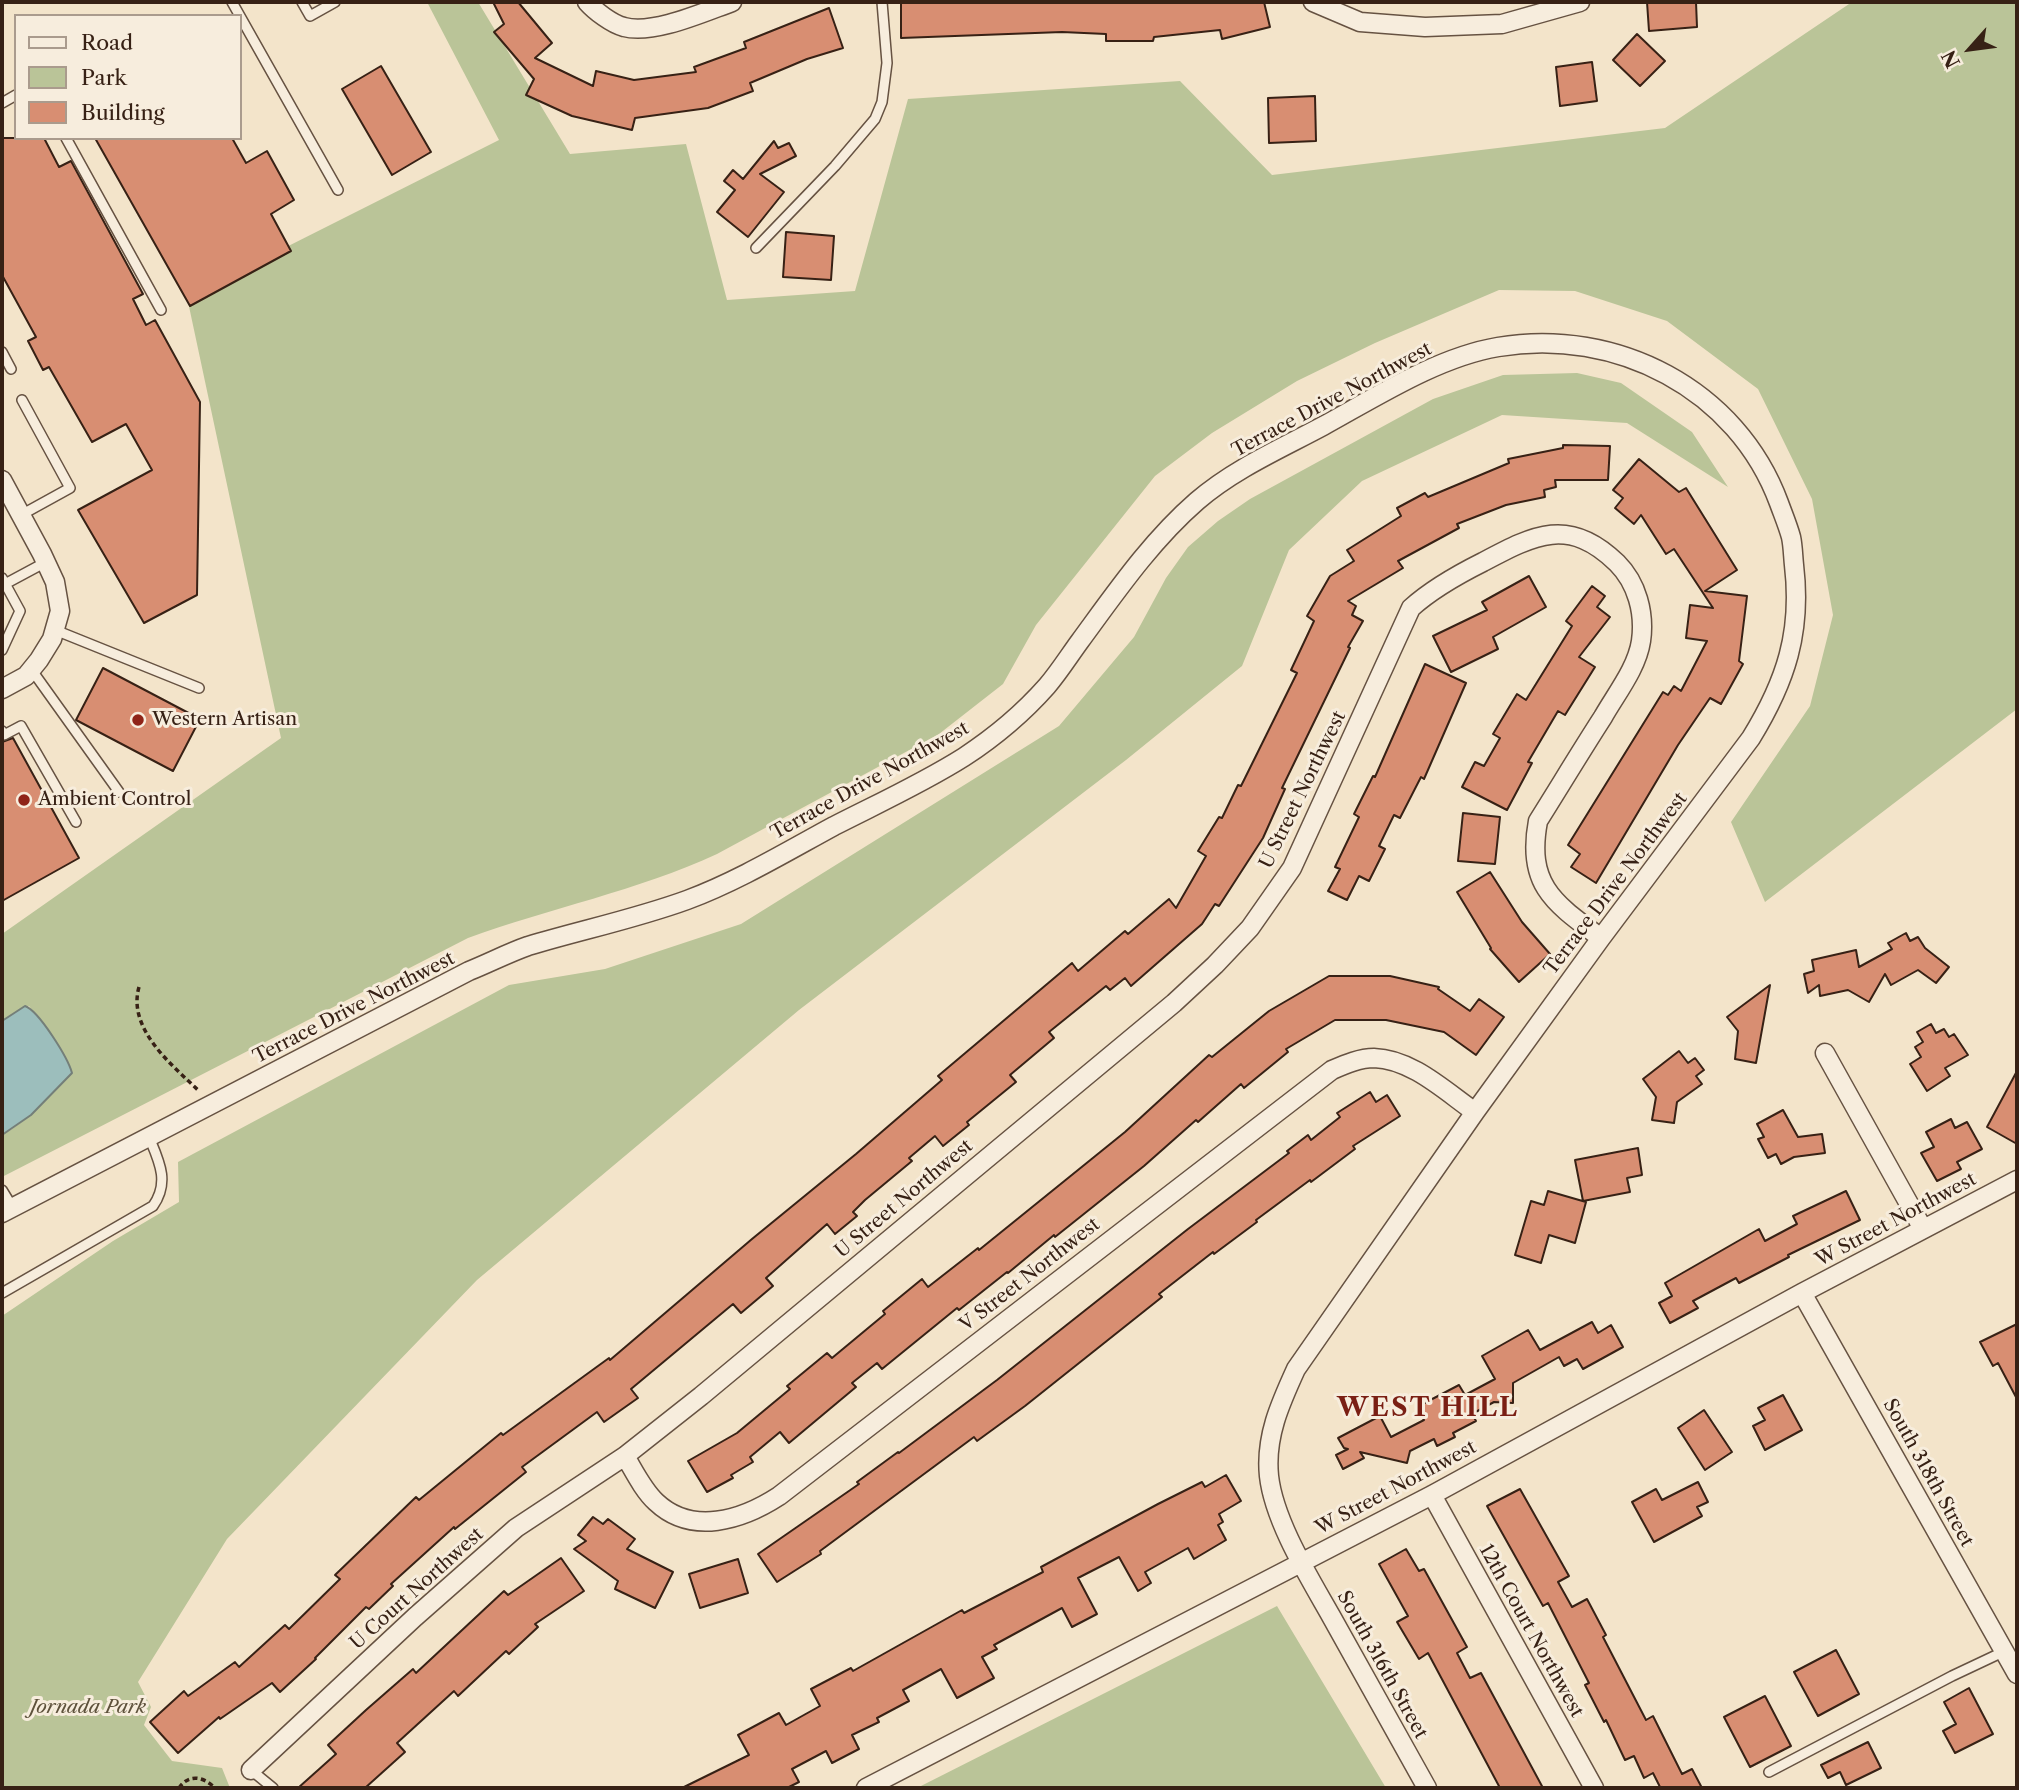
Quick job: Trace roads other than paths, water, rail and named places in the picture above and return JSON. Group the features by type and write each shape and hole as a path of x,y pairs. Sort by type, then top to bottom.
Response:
{"street":[{"path":"587,2 624,27 660,27 732,2"},
{"path":"1313,2 1360,22 1425,27 1502,24 1580,2"},
{"name":"Terrace Drive Northwest","path":"7,1211 469,971 524,947 652,912 731,881 964,757 1002,728 1046,687 1151,547 1181,516 1216,486 1265,457 1428,371 1497,347 1544,344 1591,347 1622,354 1668,374 1690,388 1731,423 1756,458 1773,489 1791,538 1797,592 1794,634 1787,668 1770,707 1751,738 1601,937 1296,1369 1277,1410 1269,1447 1269,1477 1276,1506 1301,1562"},
{"path":"2,480 55,582 60,611 52,639 26,676 2,689"},
{"name":"U Street Northwest","path":"625,1456 712,1388 1163,1012 1215,965 1250,928 1292,869 1411,608 1427,594 1526,539 1552,534 1579,537 1603,550 1626,572 1636,592 1643,621 1641,645 1627,678 1538,821 1534,845 1544,886 1558,906 1601,937"},
{"path":"1825,1053 1923,1229"},
{"name":"V Street Northwest","path":"625,1456 655,1501 670,1512 704,1522 723,1521 744,1515 779,1496 1332,1070 1354,1061 1375,1058 1395,1062 1417,1072 1475,1112"},
{"name":"W Street Northwest","path":"866,1788 1432,1495 1802,1293 2017,1180"},
{"name":"South 318th Street","path":"1802,1293 2017,1674"},
{"name":"U Court Northwest","path":"251,1770 516,1528 625,1456"},
{"name":"12th Court Northwest","path":"1432,1495 1594,1788"},
{"name":"South 316th Street","path":"1301,1562 1427,1788"}],"lane":[{"path":"302,2 310,16 335,2"},
{"path":"756,248 835,166 875,119 882,102 887,63 882,2"},
{"path":"242,20 338,190"},
{"path":"67,140 161,310"},
{"path":"2,352 11,369"},
{"path":"21,515 70,488 22,400"},
{"path":"2,650 20,611 3,581 46,562"},
{"path":"55,630 199,688"},
{"path":"31,669 119,792"},
{"path":"2,731 4,735 21,726 76,822"},
{"path":"2,1293 153,1206 159,1197 163,1179 161,1164 149,1137"},
{"path":"2,1190 7,1211"},
{"path":"1769,1772 2005,1651"},
{"path":"251,1770 273,1788"}],"water":[{"path":"25,1006 38,1016 65,1057 72,1073 31,1115 2,1135 2,1021"}],"place":[{"name":"Western Artisan","path":"138,720"},
{"name":"Ambient Control","path":"24,800"}],"district":[{"name":"WEST HILL","path":"1428,1408"}],"park label":[{"name":"Jornada Park","path":"88,1708"}]}
